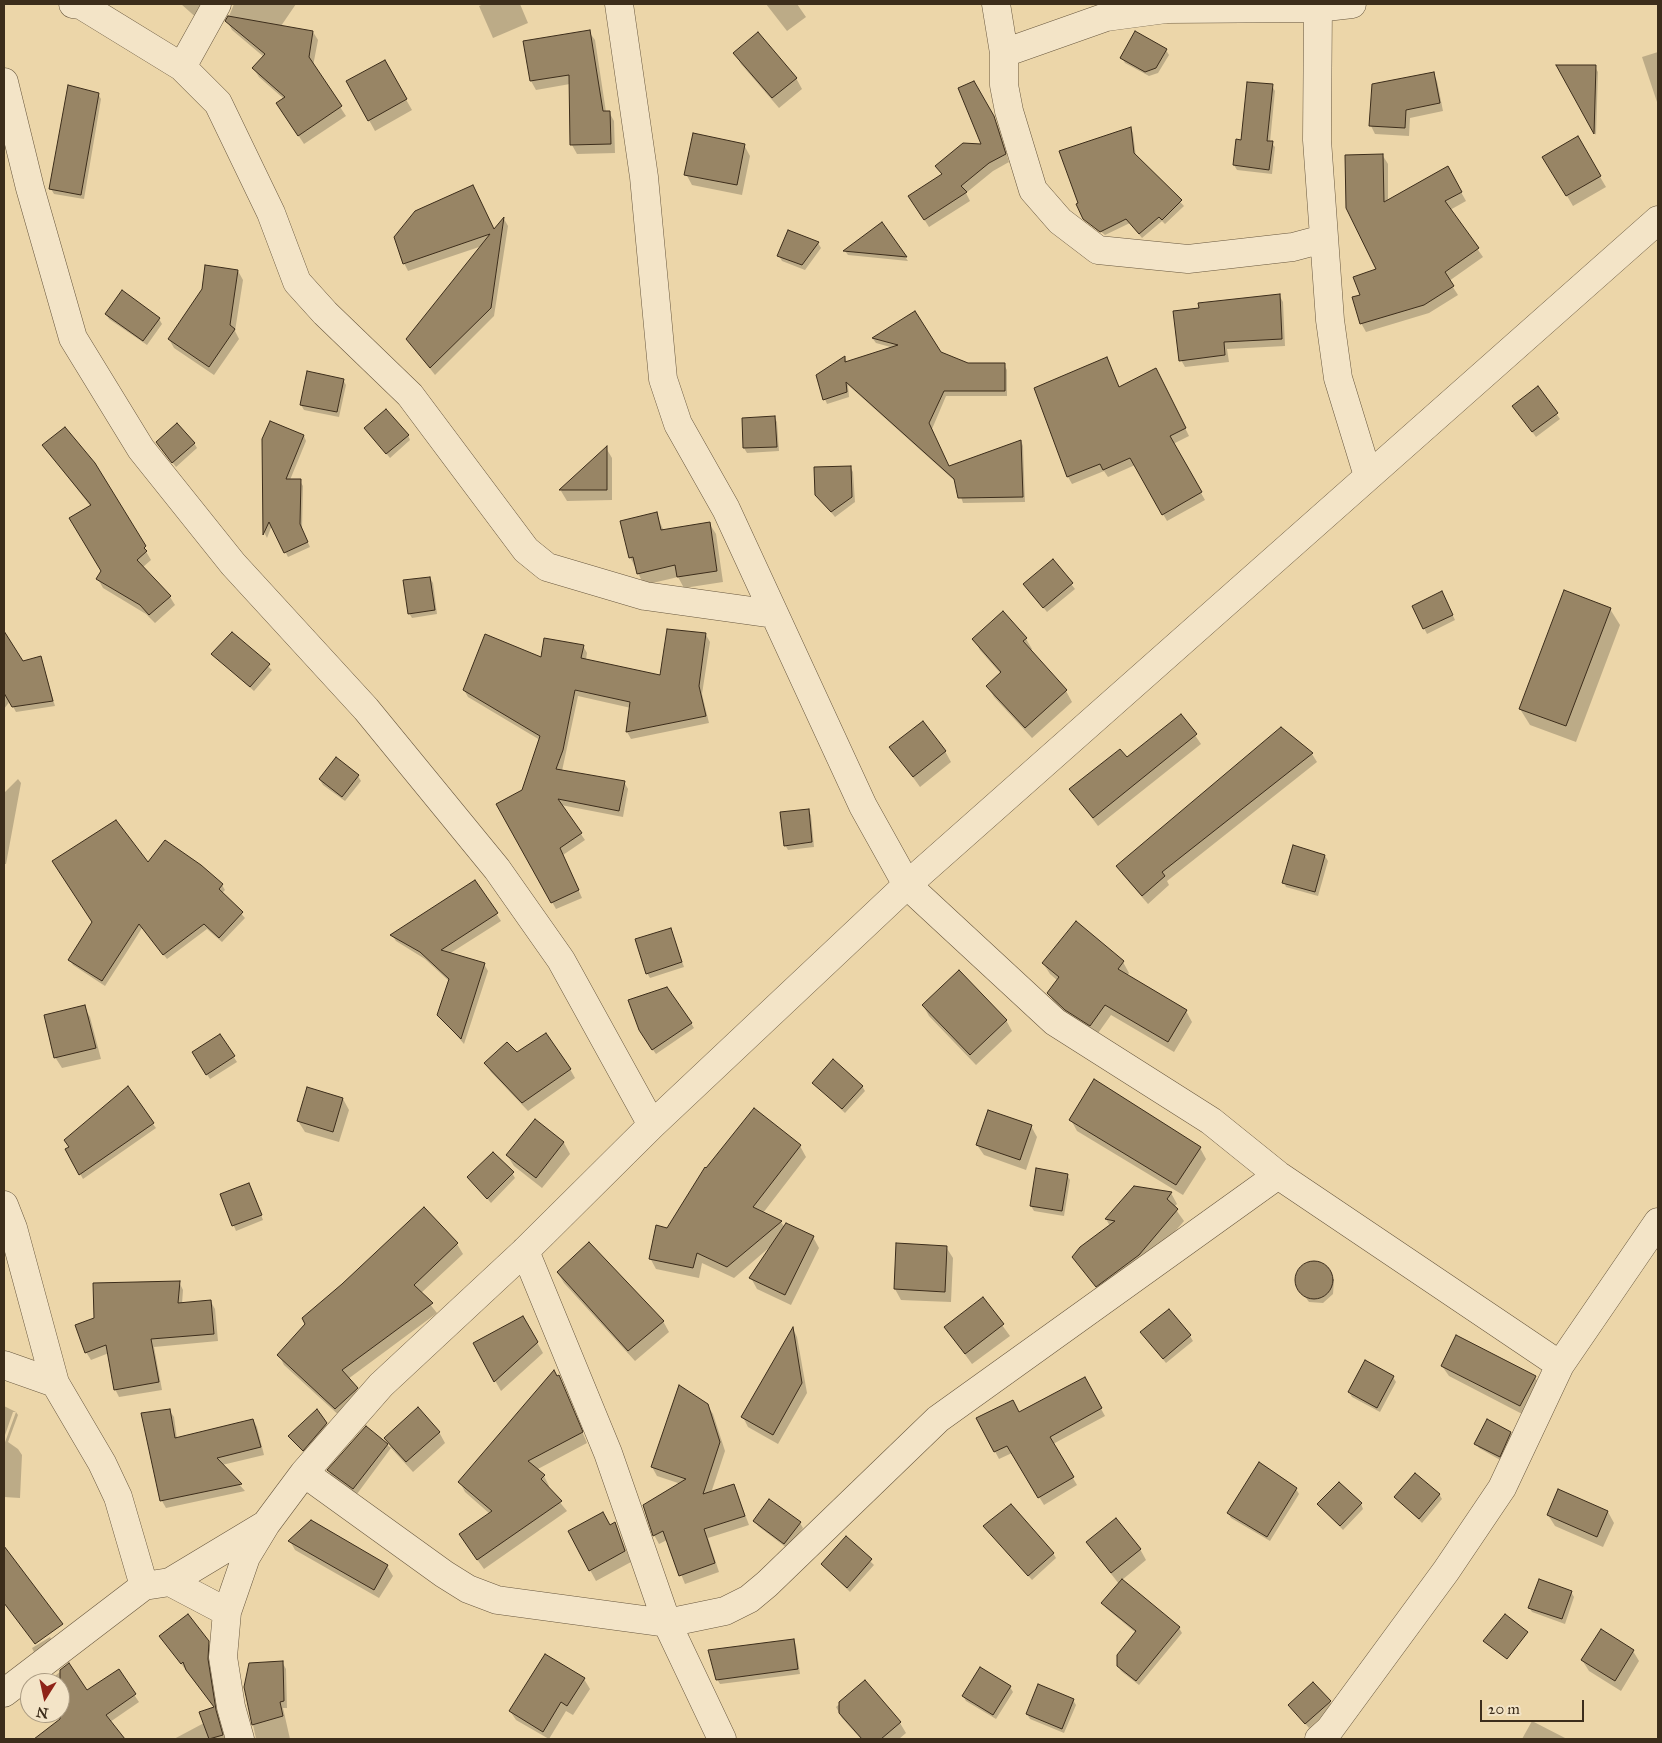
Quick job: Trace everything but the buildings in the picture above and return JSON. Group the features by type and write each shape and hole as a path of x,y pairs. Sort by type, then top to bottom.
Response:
{"street":[{"path":"73,4 81,5 182,67 218,103 271,214 298,282 325,313 410,395 526,550 547,567 645,596 774,614"},
{"path":"182,67 217,4"},
{"path":"619,4 644,177 663,379 678,424 726,509 862,806 906,885 1055,1022 1211,1121 1278,1175 1560,1366"},
{"path":"996,4 1004,53 1004,84 1009,110 1033,190 1060,222 1098,250 1188,259 1293,247 1323,239"},
{"path":"1004,53 1106,17 1166,9 1352,4"},
{"path":"1317,6 1317,140 1323,239 1338,378 1368,476"},
{"path":"4,82 30,188 73,338 130,432 141,449 233,564 366,709 497,869 561,960 652,1125"},
{"path":"240,1739 231,1707 223,1657 227,1612 246,1557 266,1524 304,1473 381,1385 525,1251 652,1125 906,885 1658,220"},
{"path":"304,1473 468,1589 497,1600 667,1623 725,1610 749,1599 938,1419 1278,1175"},
{"path":"4,1205 13,1228 55,1383 102,1463 157,1584 227,1612"},
{"path":"1319,1739 1330,1729 1440,1579 1502,1488 1560,1366 1658,1222"},
{"path":"525,1251 608,1454 667,1623 722,1739"},
{"path":"4,1365 55,1383"},
{"path":"4,1693 157,1584 266,1524"}]}
